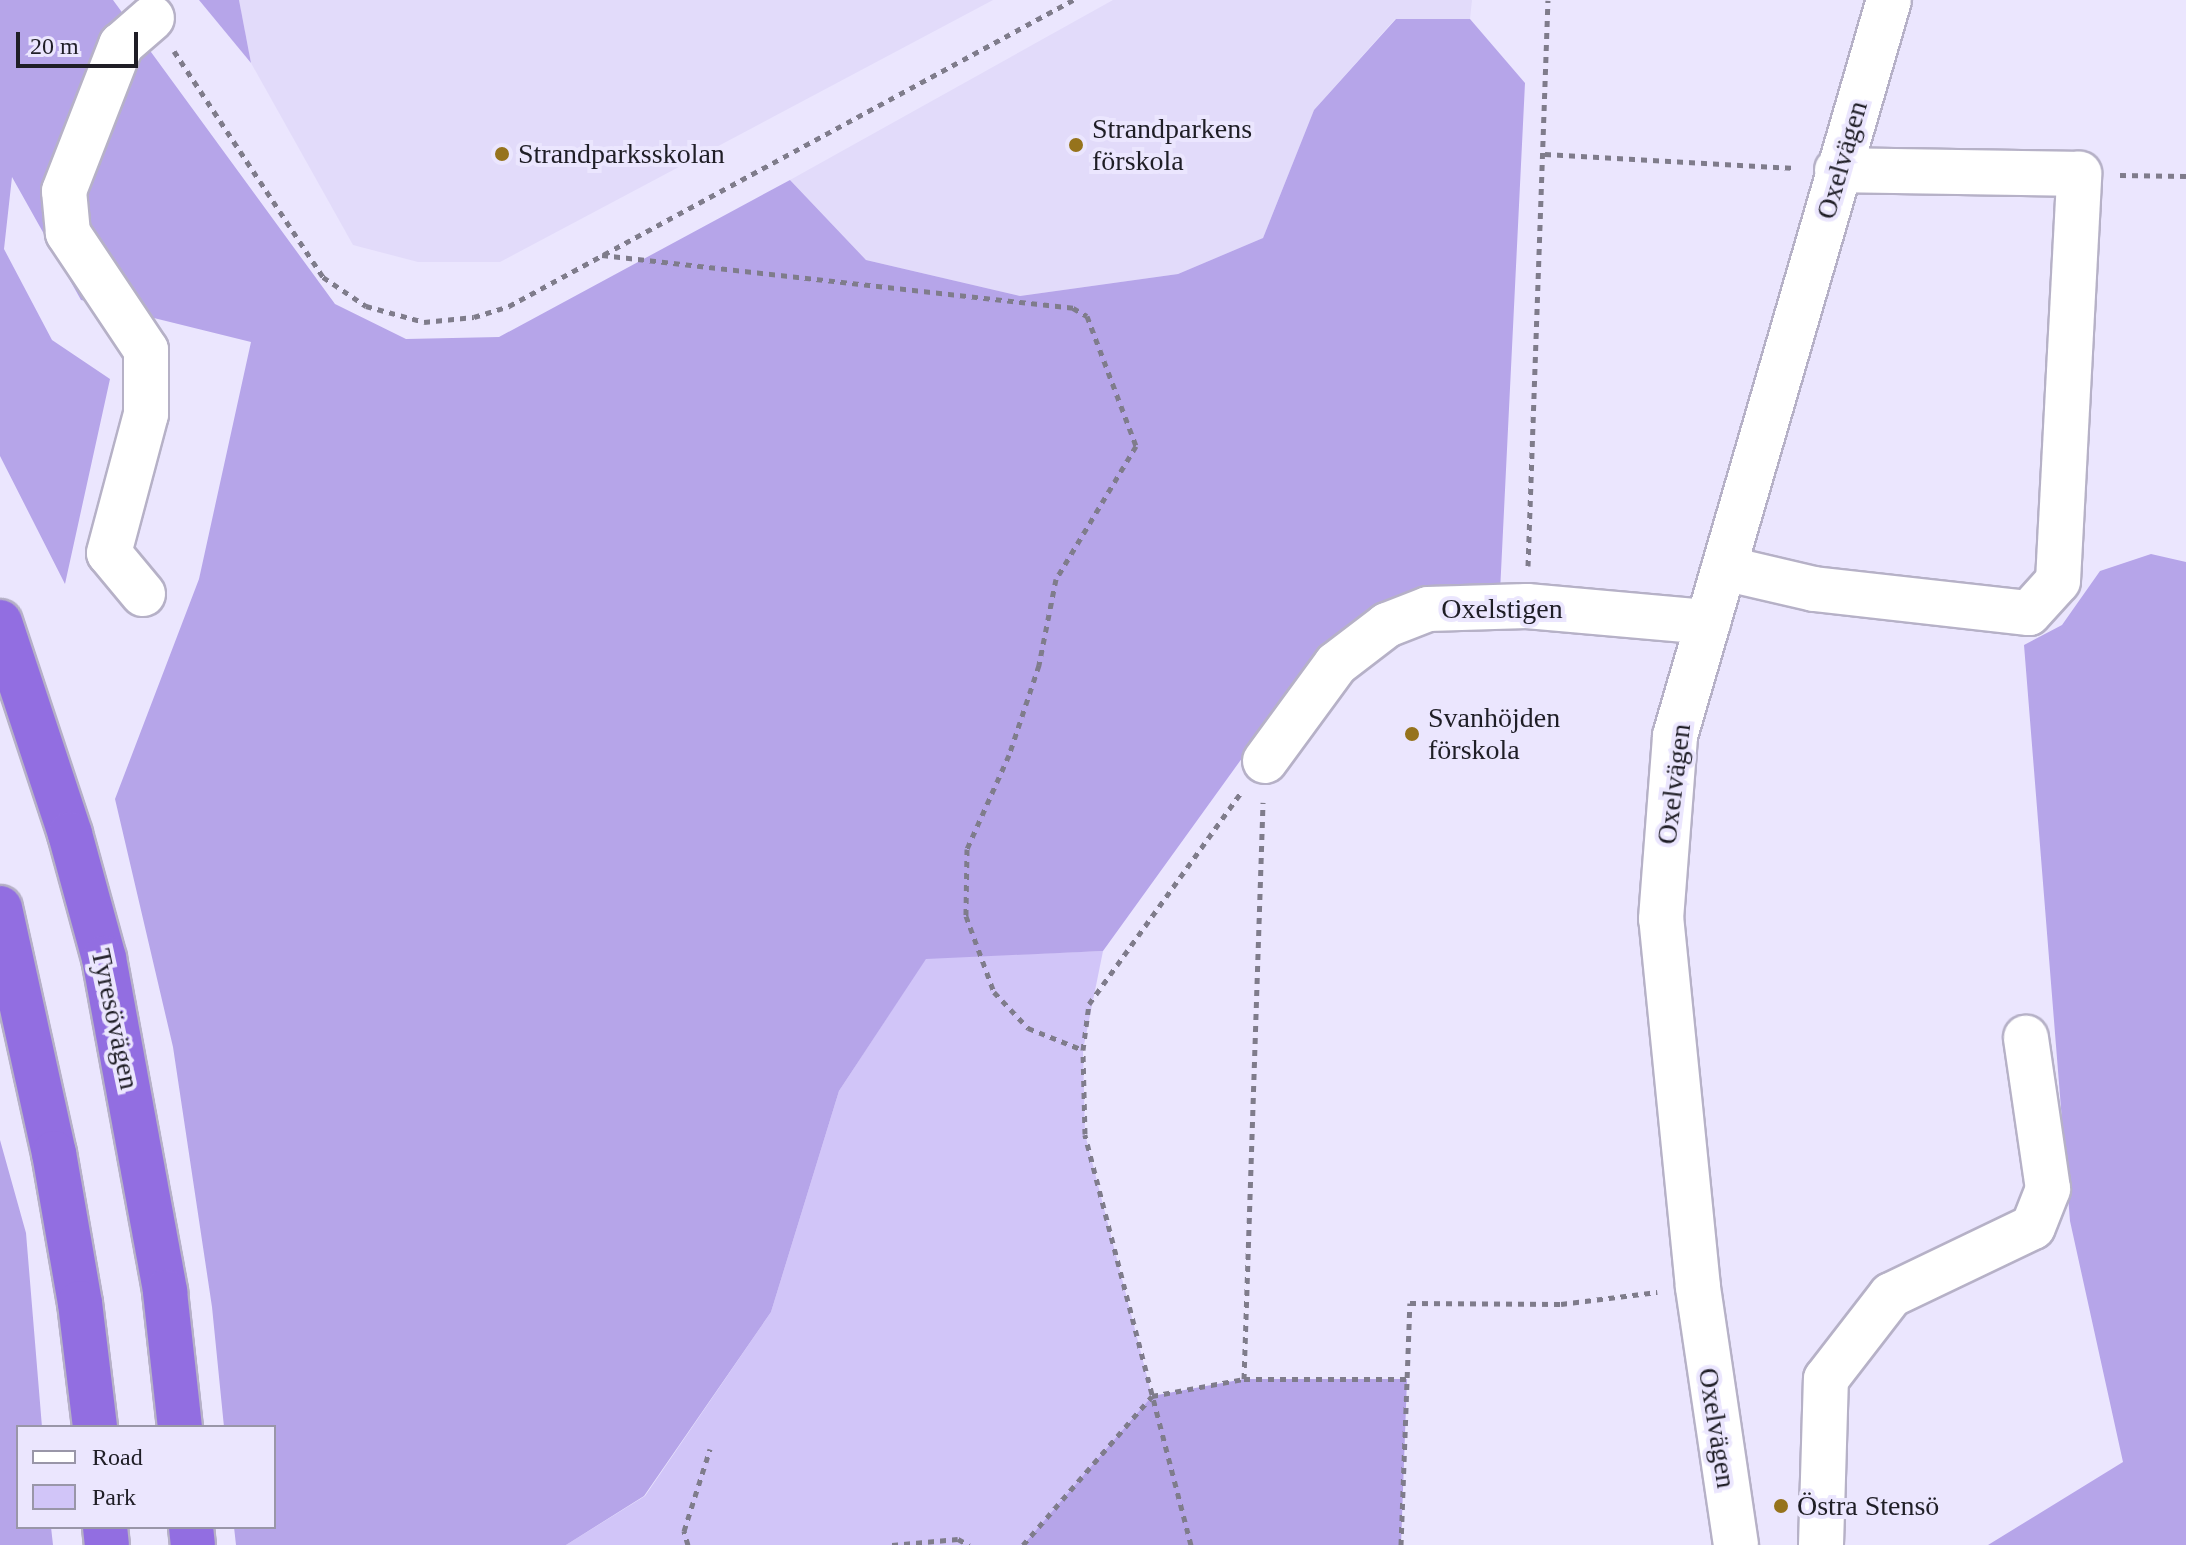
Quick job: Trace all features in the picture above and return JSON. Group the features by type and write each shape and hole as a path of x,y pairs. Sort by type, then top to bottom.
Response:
{"highway":[{"name":"Tyresövägen","path":"0,622 70,834 104,958 165,1292 180,1425"},
{"path":"0,908 54,1153 80,1303 95,1425"}],"street":[{"name":"Oxelvägen","path":"1736,1545 1698,1287 1661,919 1675,736 1837,170 1889,0"},
{"path":"143,594 109,553 146,414 146,350 68,233 64,191 121,45 152,18"},
{"path":"1724,568 1814,589 2029,613 2058,581 2079,174 1837,170"},
{"name":"Oxelstigen","path":"1265,761 1336,664 1387,625 1428,609 1527,606 1708,622"},
{"path":"1821,1545 1826,1379 1891,1295 2033,1227 2048,1189 2026,1038"}],"path":[{"path":"152,18 323,277 343,294 400,319 474,317 509,306 1073,0"},
{"path":"1527,606 1528,457 1545,154 1548,0"},
{"path":"1545,154 1837,170"},
{"path":"2079,174 2186,176"},
{"path":"602,255 1058,306 1087,316 1136,446 1056,579 1039,665 1009,755 967,849 966,916 994,992 1028,1028 1083,1050"},
{"path":"1191,1545 1085,1134 1083,1050 1089,1004 1265,761"},
{"path":"1244,1379 1265,761"},
{"path":"1401,1545 1410,1303 1561,1304 1698,1287"},
{"path":"1023,1545 1152,1396 1244,1379 1407,1379"},
{"path":"688,1545 684,1531 710,1449"},
{"path":"892,1545 958,1539 969,1545"}],"shaded area":[{"path":"0,0 113,0 335,304 406,339 499,337 790,180 866,260 1020,296 1178,274 1263,238 1314,110 1396,19 1470,19 1525,83 1500,592 1432,586 1376,604 1315,657 1103,951 926,959 839,1091 771,1312 644,1496 566,1545 236,1545 234,1529 276,1529 276,1425 224,1425 212,1307 173,1047 115,799 199,579 251,342 81,300 12,177 4,249 52,340 110,379 65,584 0,456"},
{"path":"199,0 239,0 251,63"},
{"name":"Strandparksskolan","path":"239,0 993,0 500,262 418,262 353,245 251,63"},
{"name":"Strandparkens förskola","path":"1113,0 1472,0 1470,19 1395,19 1314,110 1263,238 1178,274 1020,296 866,260 790,180"},
{"path":"2151,554 2186,562 2186,1545 1988,1545 2123,1462 2070,1221 2024,645 2062,625 2100,571"},
{"path":"0,1140 26,1233 42,1425 16,1425 16,1529 51,1529 53,1545 0,1545"},
{"path":"1244,1379 1407,1379 1401,1545 1023,1545 1152,1396"}],"green space":[{"path":"1103,951 1083,1050 1085,1134 1152,1396 1023,1545 566,1545 645,1496 771,1312 839,1091 926,958"}],"place":[{"name":"Strandparkens förskola","path":"1076,145"},
{"name":"Strandparksskolan","path":"502,154"},
{"name":"Svanhöjden förskola","path":"1412,734"},
{"name":"Östra Stensö","path":"1781,1506"}]}
